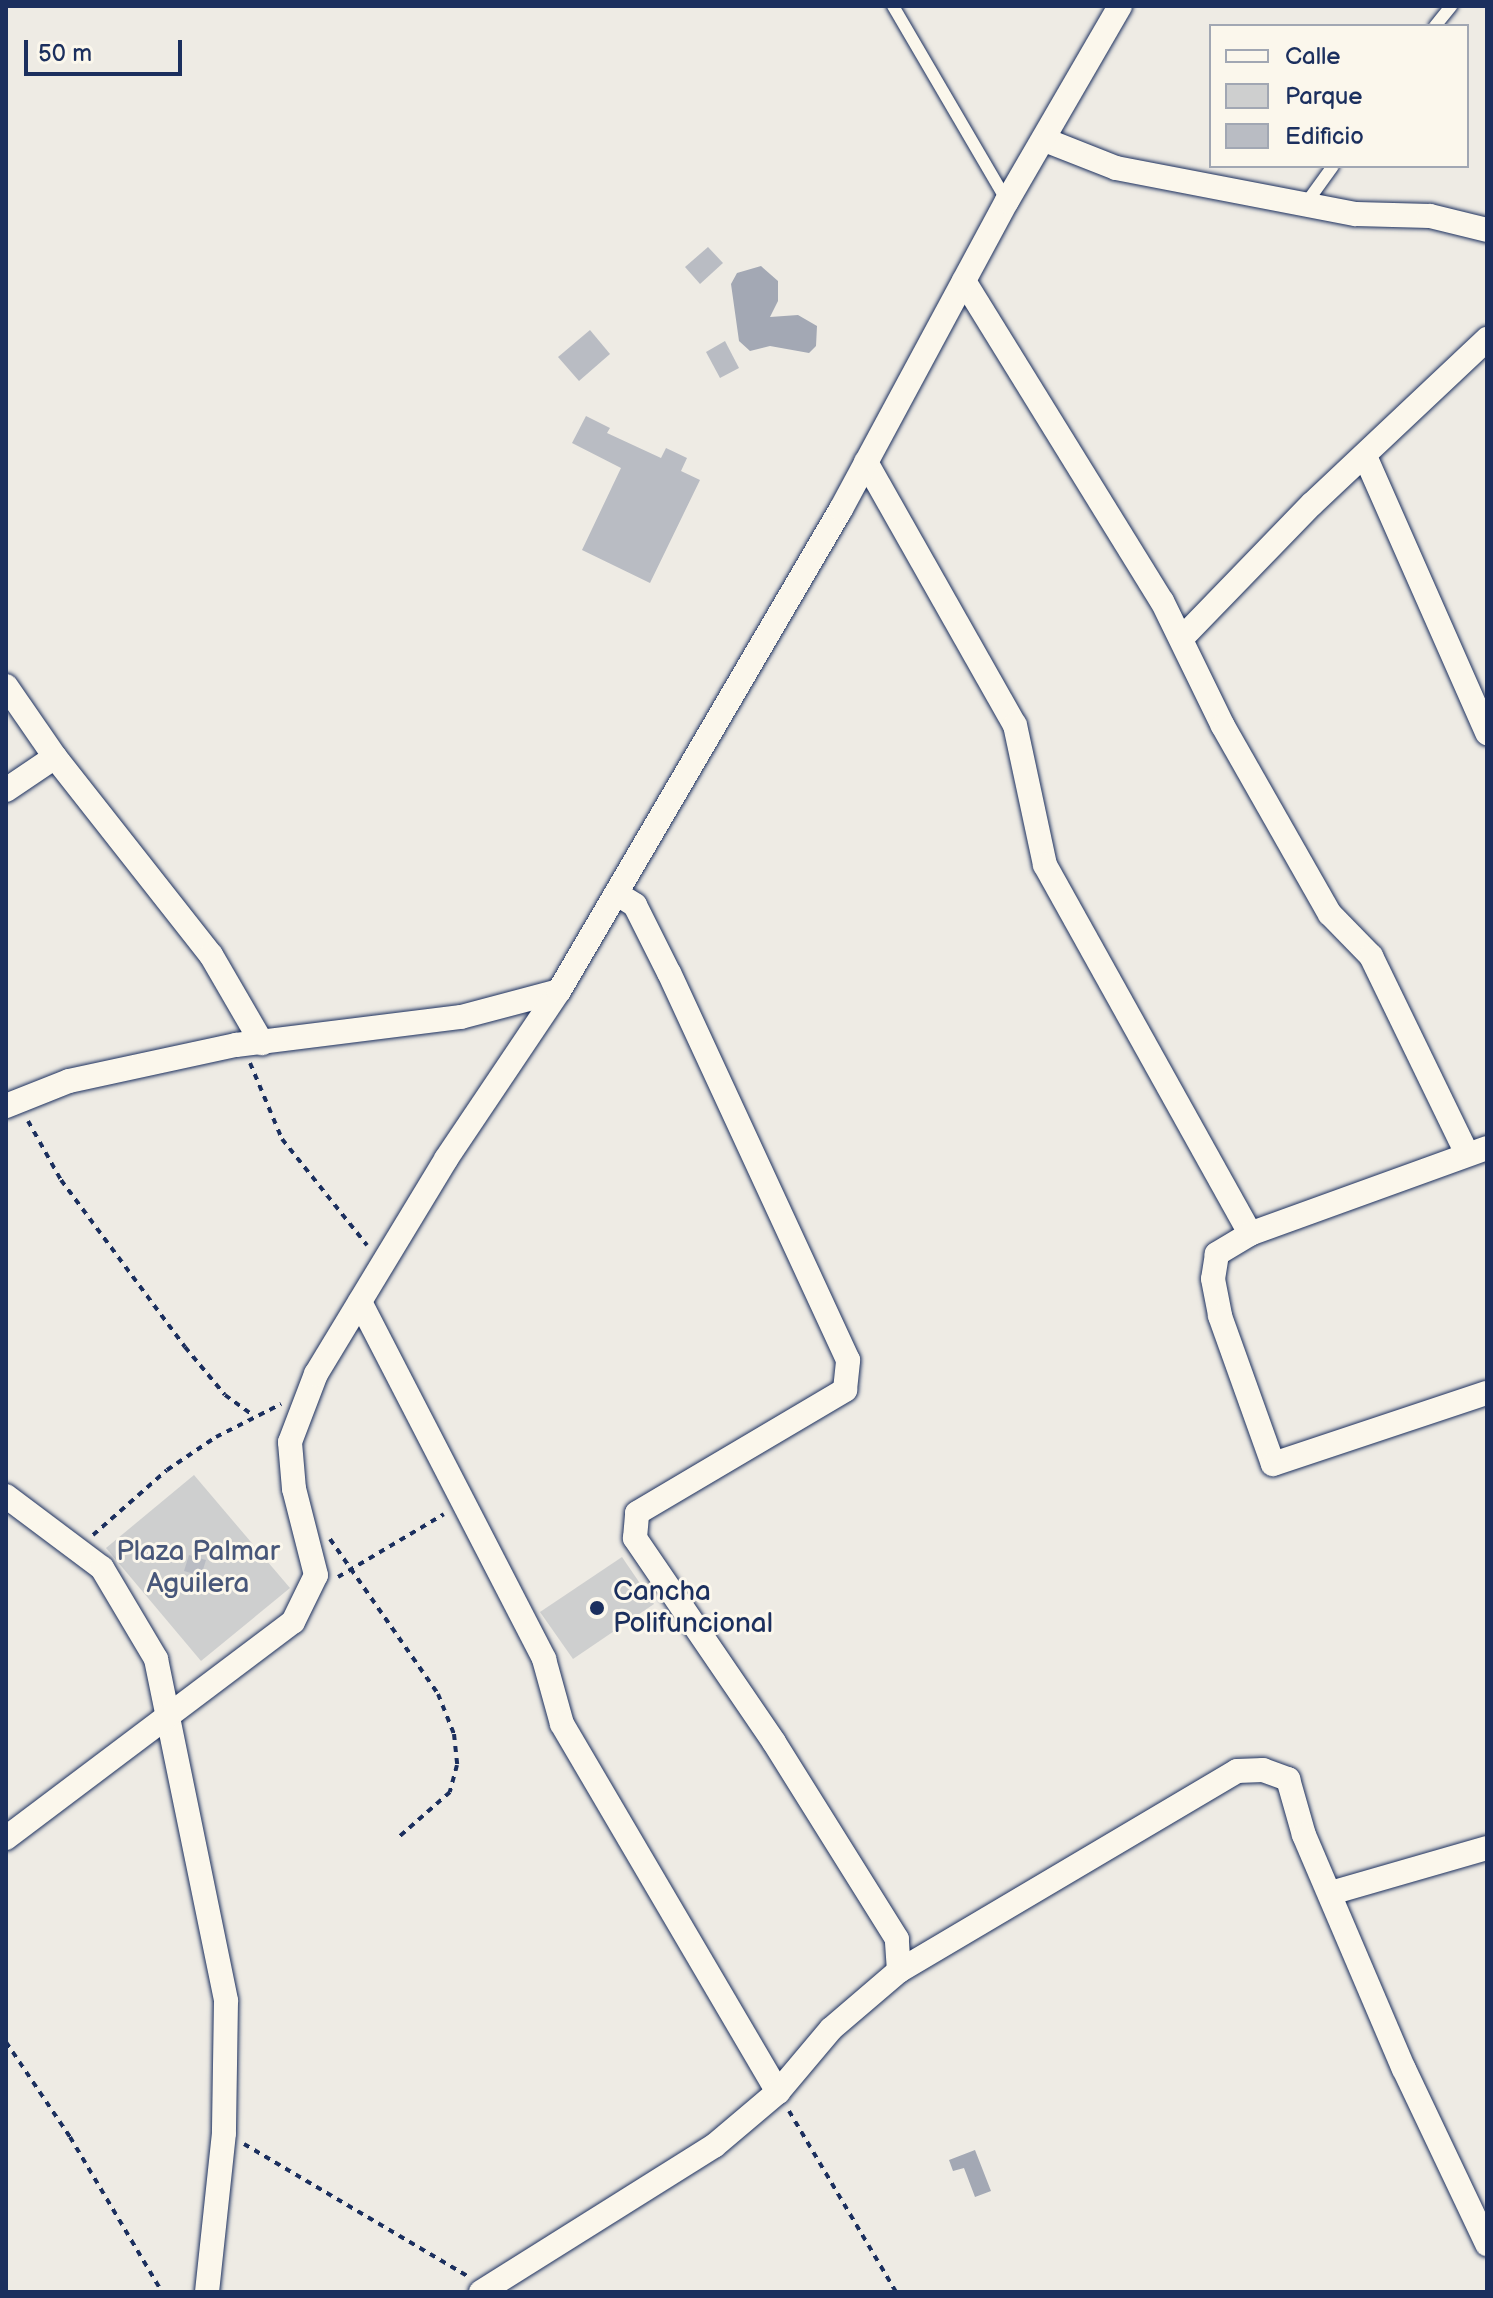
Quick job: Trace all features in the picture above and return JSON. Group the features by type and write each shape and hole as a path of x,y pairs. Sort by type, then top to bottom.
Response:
{"street":[{"path":"6,1838 293,1622 316,1575 301,1517 290,1442 305,1398 383,1264 559,991 866,462 1007,201 1120,6"},
{"path":"1045,140 1116,168 1307,202 1356,214 1430,216 1487,230"},
{"path":"964,281 1182,638 1223,726 1330,914 1371,956 1476,1150 1250,1234 1217,1254 1213,1279 1220,1316 1273,1464 1487,1393"},
{"path":"1182,638 1487,339"},
{"path":"1365,456 1487,733"},
{"path":"866,462 1015,725 1045,865 1250,1234"},
{"path":"6,686 55,757 211,955 262,1043"},
{"path":"6,790 55,757"},
{"path":"616,893 635,905 669,973 848,1360 845,1390 637,1513 635,1538 774,1742 897,1939 899,1971"},
{"path":"16,1102 69,1081 236,1045 461,1017 559,991"},
{"path":"360,1302 544,1659 562,1724 778,2092"},
{"path":"6,1496 102,1568 156,1659 226,2001 224,2133 207,2292"},
{"path":"485,2290 714,2146 778,2092 831,2029 899,1971 1237,1771 1263,1770 1288,1779 1304,1835 1404,2069 1487,2244"},
{"path":"1331,1893 1487,1848"}],"lane":[{"path":"893,6 1007,201"},
{"path":"1437,24 1451,6"},
{"path":"1307,202 1332,168"}],"path":[{"path":"236,1045 259,1076 282,1139 383,1264"},
{"path":"16,1102 29,1130 61,1180 185,1347 225,1395 253,1415"},
{"path":"77,1550 167,1470 253,1415 305,1398"},
{"path":"305,1597 465,1501"},
{"path":"301,1517 328,1536 353,1569 438,1694 454,1734 457,1765 450,1792 400,1836"},
{"path":"6,2042 70,2137 162,2292"},
{"path":"778,2092 896,2292"},
{"path":"224,2133 485,2290"}],"green space":[{"name":"Plaza Palmar Aguilera","path":"194,1475 290,1588 201,1661 106,1548"},
{"name":"Cancha Polifuncional","path":"622,1557 654,1604 573,1659 540,1612"}],"shaded area":[{"path":"761,266 778,281 778,301 770,317 798,315 817,326 816,346 809,353 770,346 750,351 739,341 731,284 737,273"},
{"path":"975,2150 991,2191 975,2197 964,2168 953,2171 949,2160"}],"building":[{"path":"708,247 723,263 700,284 685,267"},
{"path":"590,330 610,354 579,381 558,357"},
{"path":"725,341 739,368 720,378 706,352"},
{"path":"586,416 610,428 607,433 661,458 666,448 687,458 681,471 700,480 650,583 582,550 621,468 572,443"},
{"path":"189,1555 206,1560 201,1576 184,1571"}],"place":[{"name":"Cancha Polifuncional","path":"597,1608"}]}
